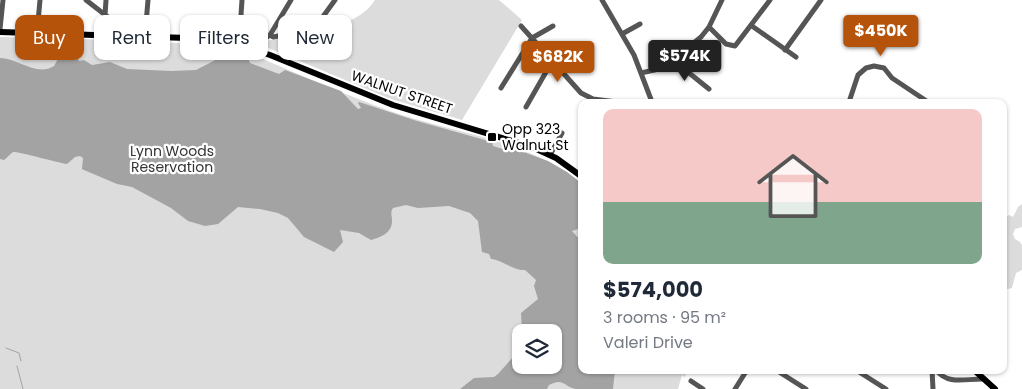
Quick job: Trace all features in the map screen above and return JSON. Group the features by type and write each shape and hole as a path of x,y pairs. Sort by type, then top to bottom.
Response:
{"main road":[{"name":"WALNUT STREET","path":"0,31 15,32"},
{"name":"WALNUT STREET","path":"268,54 395,106 525,144 550,155 578,174"},
{"path":"978,374 995,389"}],"street":[{"path":"0,31 2,0"},
{"path":"38,15 40,0"},
{"path":"86,0 106,15"},
{"path":"106,0 107,15"},
{"path":"147,15 148,0"},
{"path":"242,15 243,0"},
{"path":"291,0 270,35 273,37 314,29 335,0"},
{"path":"602,0 641,72 651,99"},
{"path":"641,72 661,69 701,37 709,27 722,0"},
{"path":"709,27 726,44 733,46 738,44 770,0"},
{"path":"786,50 821,0"},
{"path":"622,34 640,24"},
{"path":"521,26 585,96 601,99"},
{"path":"501,88 532,38 553,26"},
{"path":"752,26 796,57"},
{"path":"673,60 709,89"},
{"path":"526,107 546,72 554,64"},
{"path":"851,99 858,75 866,68 874,66 884,68 892,78 924,99"},
{"path":"550,155 562,133"},
{"path":"735,389 744,374"},
{"path":"782,374 806,389"},
{"path":"862,374 886,389"},
{"path":"932,374 933,389"},
{"path":"939,374 948,380 982,379"},
{"path":"690,381 703,389"}],"green space":[{"path":"375,0 499,0 522,20 462,120 391,99 297,60 352,60 352,20 366,10"},
{"name":"Lynn Woods Reservation","path":"0,37 15,37 15,60 84,60 84,39 94,40 94,60 170,60 170,43 180,43 180,60 265,60 390,111 515,147 561,168 578,181 578,374 686,374 685,377 682,375 678,389 0,389"},
{"path":"278,39 278,52 268,48 268,40"},
{"path":"1022,204 1022,227 1015,229 1013,234 1015,239 1022,245 1022,270 1016,273 1012,288 1007,289 1007,216 1013,217 1018,207"}],"shaded area":[{"path":"0,58 34,68 47,69 54,66 57,60 84,60 92,65 110,62 127,69 171,71 196,70 215,60 249,60 250,63 279,74 285,70 341,91 358,109 361,108 359,102 492,142 493,146 509,151 518,150 548,161 578,181 578,229 572,231 578,238 578,374 615,374 613,389 576,389 558,382 549,385 547,389 460,389 474,378 494,377 512,358 512,374 562,374 562,324 522,324 521,313 538,299 534,286 536,280 525,270 516,269 491,259 489,254 482,252 478,221 470,213 449,206 418,208 406,205 393,208 391,213 392,225 385,234 371,240 359,233 340,230 343,242 334,252 304,237 288,218 278,213 260,209 238,207 218,224 205,226 188,221 171,208 132,187 117,184 82,169 83,158 80,156 75,157 67,164 16,152 13,152 4,160 0,159"}],"waterway":[{"path":"6,348 19,353 21,361"},
{"path":"17,366 23,389"}],"place":[{"name":"Opp 323 Walnut St","path":"492,137"}]}
